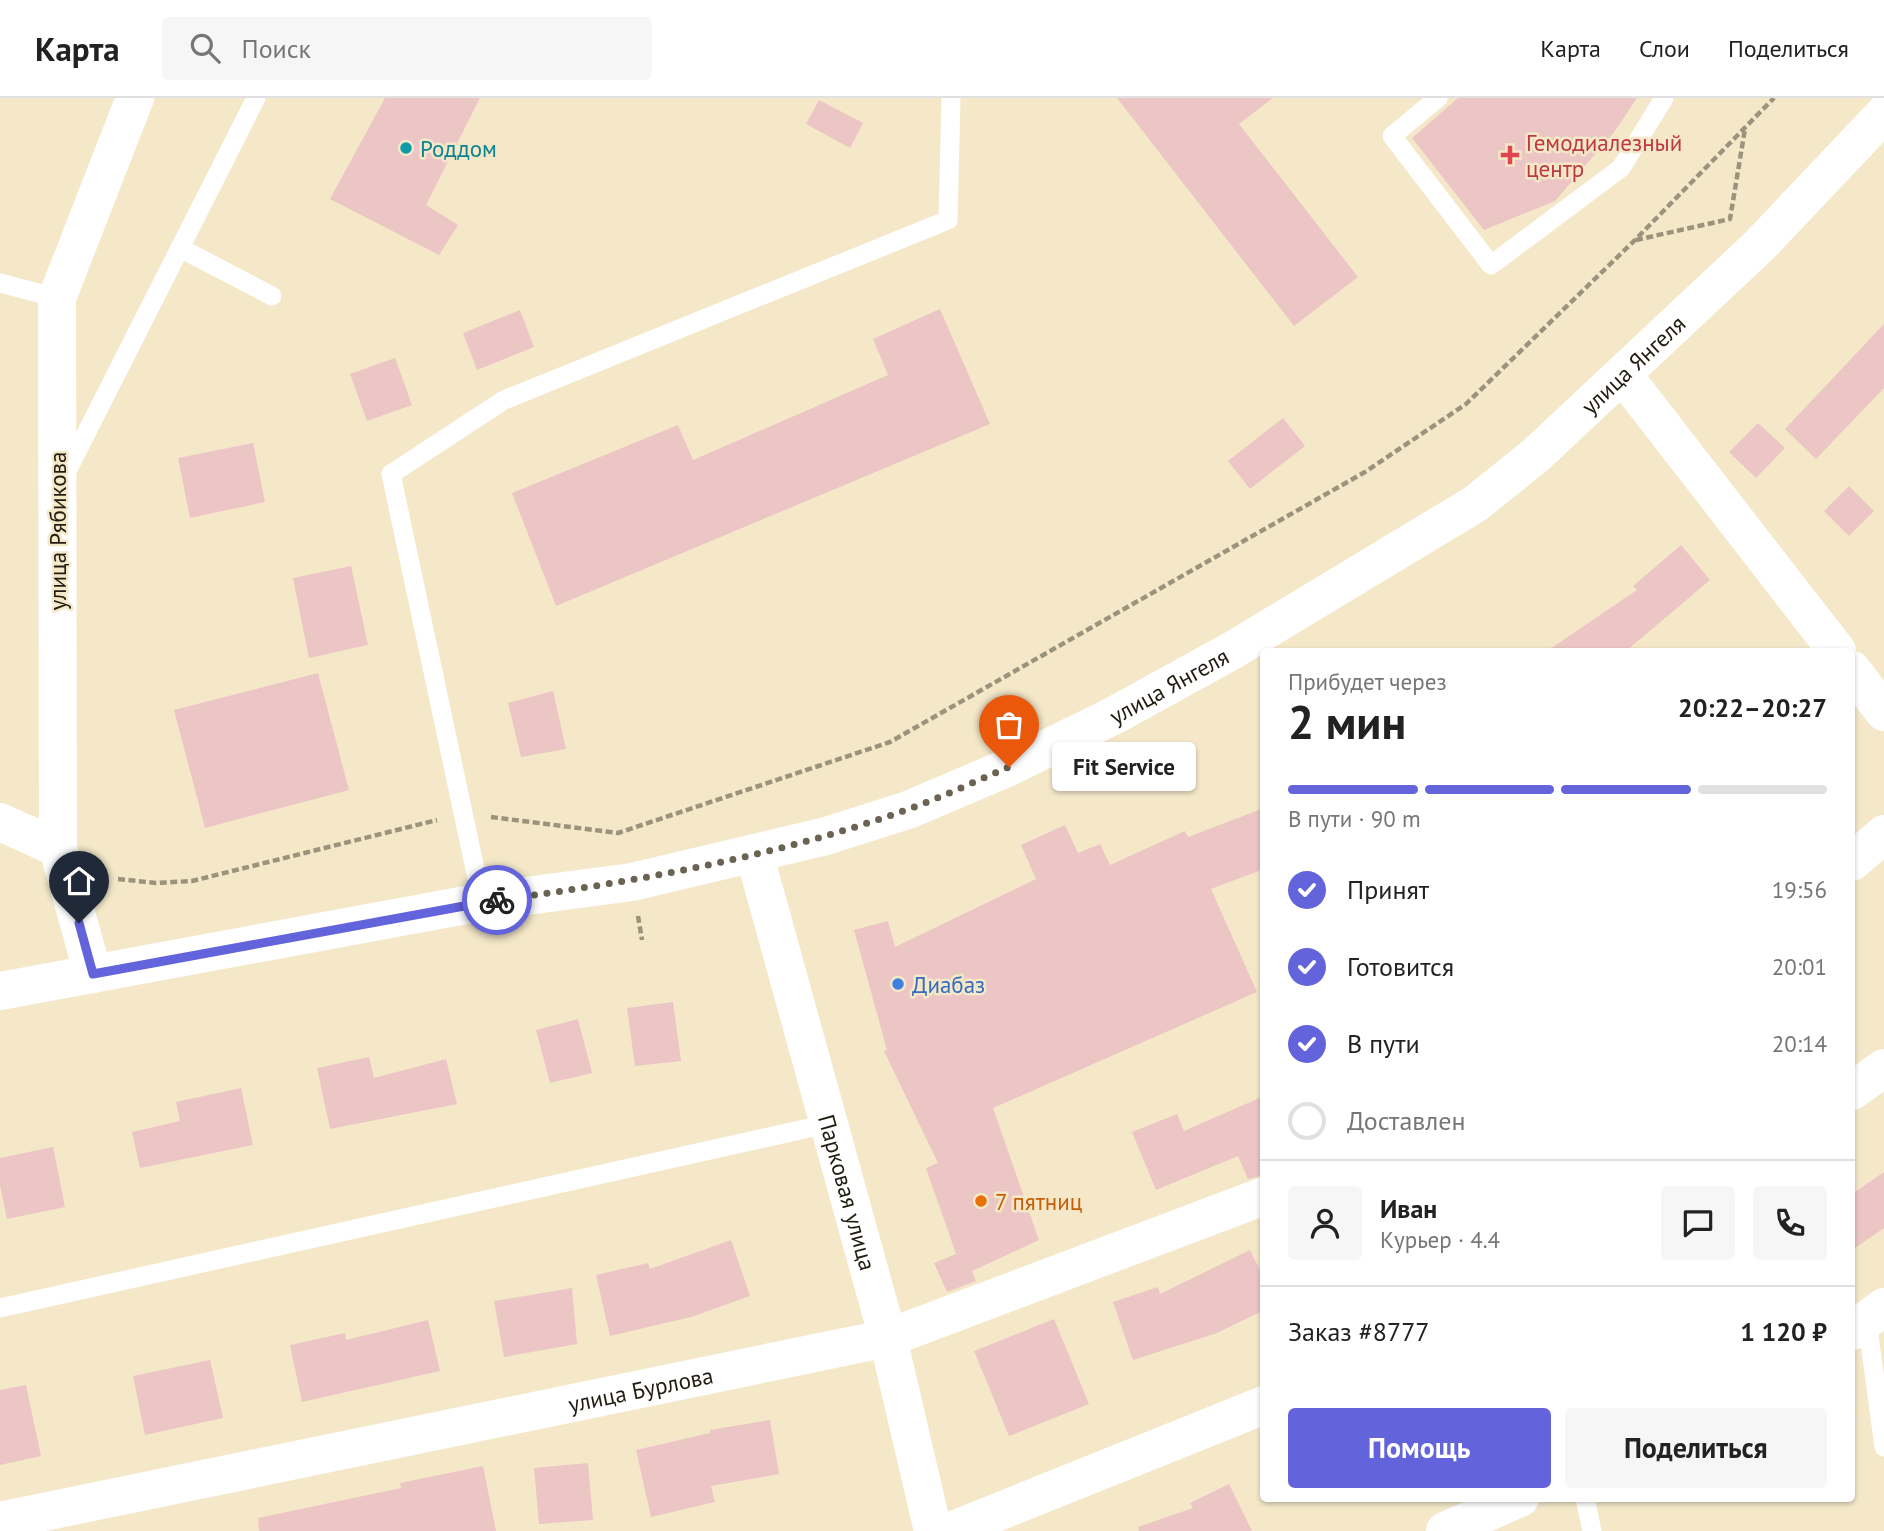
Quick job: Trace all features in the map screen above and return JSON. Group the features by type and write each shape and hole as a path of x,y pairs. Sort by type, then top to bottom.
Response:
{"street":[{"name":"улица Рябикова","path":"93,974 58,848 57,298 135,98"},
{"name":"улица Янгеля","path":"0,991 482,902 632,882 826,836 921,804 1009,767 1115,715 1233,650 1475,505 1536,455 1759,246 1884,114"},
{"path":"1623,375 1835,648"},
{"path":"1855,674 1884,712"},
{"path":"0,822 58,848"},
{"path":"1855,859 1884,834"},
{"name":"Парковая улица","path":"754,853 888,1338 933,1531"},
{"path":"1855,1089 1884,1068"},
{"name":"улица Бурлова","path":"0,1521 888,1338 1260,1198"},
{"path":"951,1531 1260,1407"},
{"path":"1445,1531 1511,1502"}],"lane":[{"path":"57,490 256,98"},
{"path":"482,902 391,474 504,400 948,220 951,98"},
{"path":"1438,98 1392,136 1491,265 1621,168 1664,98"},
{"path":"180,248 272,296"},
{"path":"0,283 57,298"},
{"path":"0,1308 827,1124"},
{"path":"1867,1319 1884,1447"},
{"path":"1586,1502 1592,1531"}],"path":[{"path":"118,879 156,883 192,881 463,814 618,834 890,742 1365,472 1466,404 1635,240 1774,98"},
{"path":"1635,240 1730,219 1745,128"}],"building":[{"name":"Роддом","path":"385,98 480,98 426,205 458,225 439,255 330,199"},
{"path":"1117,98 1273,98 1239,124 1358,277 1294,326"},
{"name":"Гемодиалезный центр","path":"1458,98 1637,98 1615,131 1555,201 1484,230 1412,138"},
{"path":"819,100 863,123 850,148 806,124"},
{"path":"940,309 990,424 556,606 512,493 678,425 693,460 888,375 873,339"},
{"path":"520,310 534,347 477,370 463,333"},
{"path":"1884,324 1884,388 1816,459 1785,429"},
{"path":"395,358 412,405 367,421 350,374"},
{"path":"1283,418 1305,446 1250,489 1228,461"},
{"path":"1758,423 1785,448 1756,478 1729,452"},
{"path":"253,443 265,502 190,518 178,458"},
{"path":"1849,486 1874,511 1849,536 1824,511"},
{"path":"1681,545 1710,580 1630,648 1551,648 1637,590 1633,586"},
{"path":"351,566 368,645 309,658 293,578"},
{"path":"318,673 349,790 205,828 174,710"},
{"path":"553,691 566,749 521,757 508,703"},
{"path":"1260,810 1260,871 1211,889 1257,992 993,1108 1039,1240 972,1271 976,1281 947,1292 934,1263 956,1254 926,1168 938,1163 884,1051 887,1050 854,930 888,921 895,947 1036,879 1021,845 1065,825 1078,853 1100,844 1110,865 1185,831 1188,837"},
{"path":"673,1002 681,1061 635,1066 627,1008"},
{"path":"578,1019 592,1073 550,1083 536,1030"},
{"path":"369,1057 374,1078 446,1059 457,1104 330,1129 317,1068"},
{"path":"241,1088 253,1145 140,1168 132,1132 180,1121 176,1102"},
{"path":"1260,1098 1260,1176 1248,1179 1238,1156 1156,1190 1132,1132 1177,1114 1184,1131"},
{"path":"53,1147 65,1207 7,1219 0,1185 0,1158"},
{"path":"1884,1172 1884,1228 1855,1248 1855,1192"},
{"path":"731,1240 750,1296 691,1317 610,1336 596,1275 648,1263 650,1269"},
{"path":"1250,1250 1260,1270 1260,1312 1217,1333 1133,1360 1113,1302 1158,1287 1160,1294"},
{"path":"572,1288 577,1344 504,1357 494,1301"},
{"path":"1054,1319 1089,1404 1009,1436 974,1351"},
{"path":"428,1320 440,1371 302,1402 290,1345 345,1333 346,1340"},
{"path":"210,1360 223,1418 145,1435 133,1376"},
{"path":"26,1385 41,1456 0,1465 0,1390"},
{"path":"770,1420 779,1474 711,1486 715,1502 651,1517 636,1450 710,1433 710,1430"},
{"path":"588,1463 593,1520 539,1524 534,1468"},
{"path":"483,1466 496,1531 259,1531 258,1518 401,1488 400,1483"},
{"path":"1229,1484 1252,1531 1139,1531 1138,1527 1193,1508 1190,1503"}],"way so far":[{"path":"497,900 632,882 826,836 908,810 1009,767"}],"place":[{"name":"Роддом","path":"406,148"},
{"name":"Гемодиалезный центр","path":"1510,155"},
{"name":"Fit Service","path":"1009,767"},
{"name":"Диабаз","path":"898,984"},
{"name":"7 пятниц","path":"981,1201"}],"route":[{"path":"79,923 93,974 497,900"}]}
